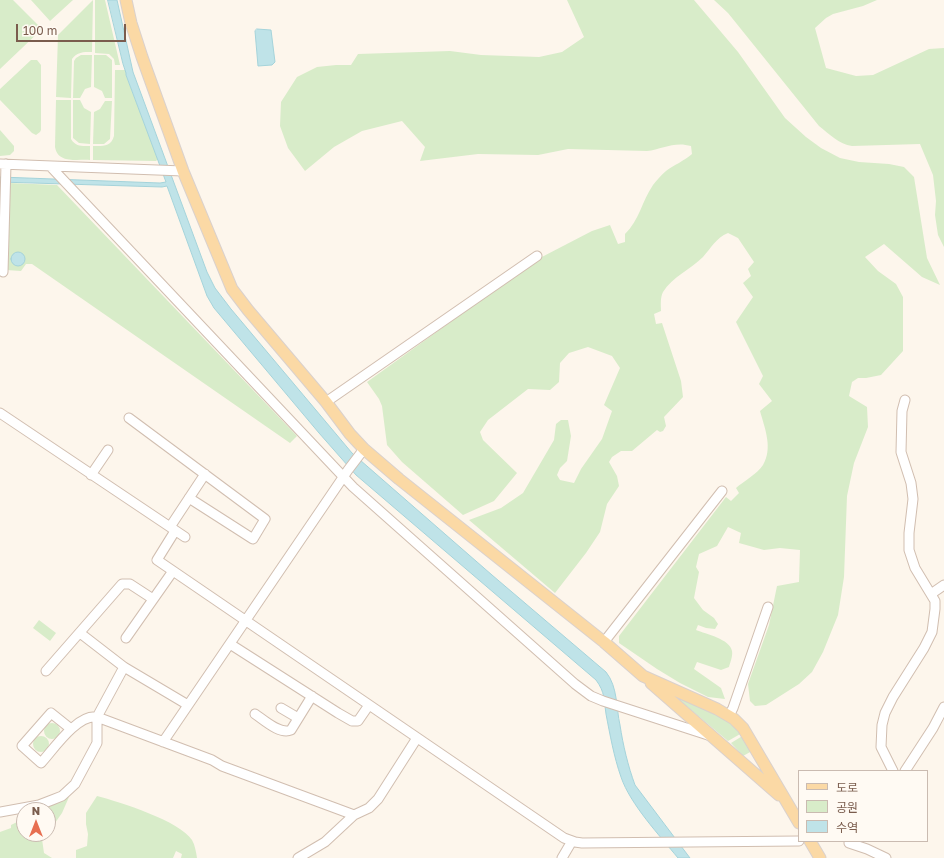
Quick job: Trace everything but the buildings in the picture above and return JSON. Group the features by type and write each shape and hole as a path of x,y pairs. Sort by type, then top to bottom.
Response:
{"main road":[{"path":"126,0 131,23 142,57 182,172 232,288 248,310 326,402 362,452 399,479 604,642 786,802"},
{"path":"643,676 717,709 729,716 743,728 798,821"},
{"path":"811,842 820,858"}],"street":[{"path":"3,272 5,180 3,164 182,172"},
{"path":"50,166 345,473 575,684 591,696 603,701 713,737"},
{"path":"326,402 537,256"},
{"path":"892,770 880,747 882,725 885,713 932,632 935,609 935,601 915,568 910,550 909,533 913,499 901,452 902,411 905,400"},
{"path":"0,413 185,537"},
{"path":"129,418 265,519 253,539 188,498"},
{"path":"92,475 108,450"},
{"path":"163,742 345,473 362,452"},
{"path":"204,474 188,498 157,560 564,838 582,842 798,841"},
{"path":"604,642 722,491"},
{"path":"126,638 173,571"},
{"path":"46,671 122,584 130,584 153,599"},
{"path":"931,594 944,585"},
{"path":"729,716 734,708 768,608"},
{"path":"80,633 124,667 188,705"},
{"path":"230,644 352,721 358,721 369,705"},
{"path":"0,812 39,805 62,796 72,788 95,748 97,738 97,717 124,667"},
{"path":"255,714 284,731 291,730 312,696"},
{"path":"906,770 944,707"},
{"path":"281,708 298,718"},
{"path":"71,729 51,713 22,746 41,763 77,723 92,716 97,717 212,760 222,766 354,815"},
{"path":"298,858 325,842 354,815 369,808 378,799 417,738"},
{"path":"562,858 572,841"},
{"path":"855,843 886,858"}],"green space":[{"path":"0,0 13,0 42,29 0,69"},
{"path":"31,0 73,0 50,21"},
{"path":"93,0 92,52 80,53 72,59 71,98 56,97 58,35"},
{"path":"95,0 105,0 120,65 115,65 114,59 109,54 95,53"},
{"path":"567,0 694,0 738,52 785,118 806,137 821,148 840,158 859,162 889,164 904,167 914,177 927,258 940,285 922,277 884,244 865,257 878,271 896,284 903,297 903,351 881,375 858,378 852,382 849,396 867,407 868,427 854,463 847,496 844,577 838,615 823,652 812,672 799,684 766,705 755,706 750,701 748,684 769,625 777,586 799,582 800,550 780,548 764,550 739,543 741,533 728,527 717,546 699,554 696,567 699,572 694,598 703,610 714,618 718,624 715,629 698,625 696,630 727,643 732,651 732,657 729,667 721,670 697,662 694,669 721,688 725,699 708,697 680,683 619,643 619,636 726,497 731,501 739,493 736,488 758,471 766,459 768,445 760,411 772,401 759,384 763,376 736,322 753,297 743,283 751,276 748,269 754,262 738,238 728,233 724,235 703,257 676,277 663,292 661,299 661,311 654,314 656,324 662,323 681,381 683,397 664,417 666,426 663,431 660,432 657,430 632,451 621,451 612,457 609,462 617,476 619,486 607,504 600,532 586,553 555,593 469,520 501,508 523,493 554,440 556,424 561,420 568,420 571,436 567,461 560,468 557,475 560,480 574,483 581,469 602,439 612,411 604,405 620,368 612,356 588,347 569,353 560,363 559,382 550,390 528,389 488,420 480,432 483,440 517,473 494,501 463,515 402,462 387,445 382,406 367,382 538,259 592,231 610,225 618,244 625,242 625,234 634,223 653,185 666,171 692,154 691,146 679,144 647,151 568,149 538,155 478,154 420,161 425,147 402,121 362,131 334,147 305,171 288,148 280,126 281,102 297,77 317,67 351,65 358,54 450,51 481,55 539,57 562,52 584,37"},
{"path":"714,0 877,0 863,6 833,14 815,28 826,68 856,76 873,75 929,49 944,48 944,247 938,235 935,215 936,201 933,175 920,144 852,146 834,138 819,126 728,13"},
{"path":"81,55 92,55 91,87 85,89 80,98 73,98 74,61"},
{"path":"94,55 106,55 112,60 112,98 105,98 102,91 94,87"},
{"path":"31,60 37,60 41,65 41,130 36,135 32,133 0,100 0,89"},
{"path":"115,70 126,70 126,75 158,159 156,161 93,160 93,146 103,146 109,144 113,140 114,136"},
{"path":"56,100 71,100 71,139 77,145 90,146 90,160 69,160 60,156 57,152 55,147"},
{"path":"73,100 80,100 84,108 91,112 90,144 79,143 73,138"},
{"path":"105,101 112,101 110,139 104,144 93,144 94,112 100,109"},
{"path":"0,130 14,146 14,151 10,155 0,156"},
{"path":"9,183 57,185 297,436 290,443 32,264 26,264 21,271 6,270"},
{"path":"39,620 56,633 50,641 33,628"},
{"path":"679,696 729,721 742,733 728,741 677,698"},
{"path":"52,723 59,728 60,731 55,738 52,739 45,734 44,731 49,724"},
{"path":"744,735 752,751 743,756 731,743"},
{"path":"41,736 48,741 49,744 44,751 41,752 34,747 33,744 38,737"},
{"path":"97,796 149,813 175,826 192,840 195,846 197,858 181,858 182,854 176,851 173,858 76,858 76,850 87,846 88,834 86,813"},
{"path":"69,797 62,813 56,822 56,803"},
{"path":"16,822 16,842 42,842 44,853 52,858 0,858 0,832 11,828 11,825"}],"water":[{"path":"108,0 117,0 133,72 207,272 215,288 352,453 606,672 615,691 624,748 635,785 690,858 678,858 638,809 625,787 614,754 603,692 596,680 356,475 214,308 207,296 167,186 0,182 0,177 166,182 126,75"},
{"path":"257,29 271,30 275,62 272,65 258,66 255,31"},
{"path":"18,252 23,254 25,259 23,264 18,266 13,264 11,259 13,254"}]}
